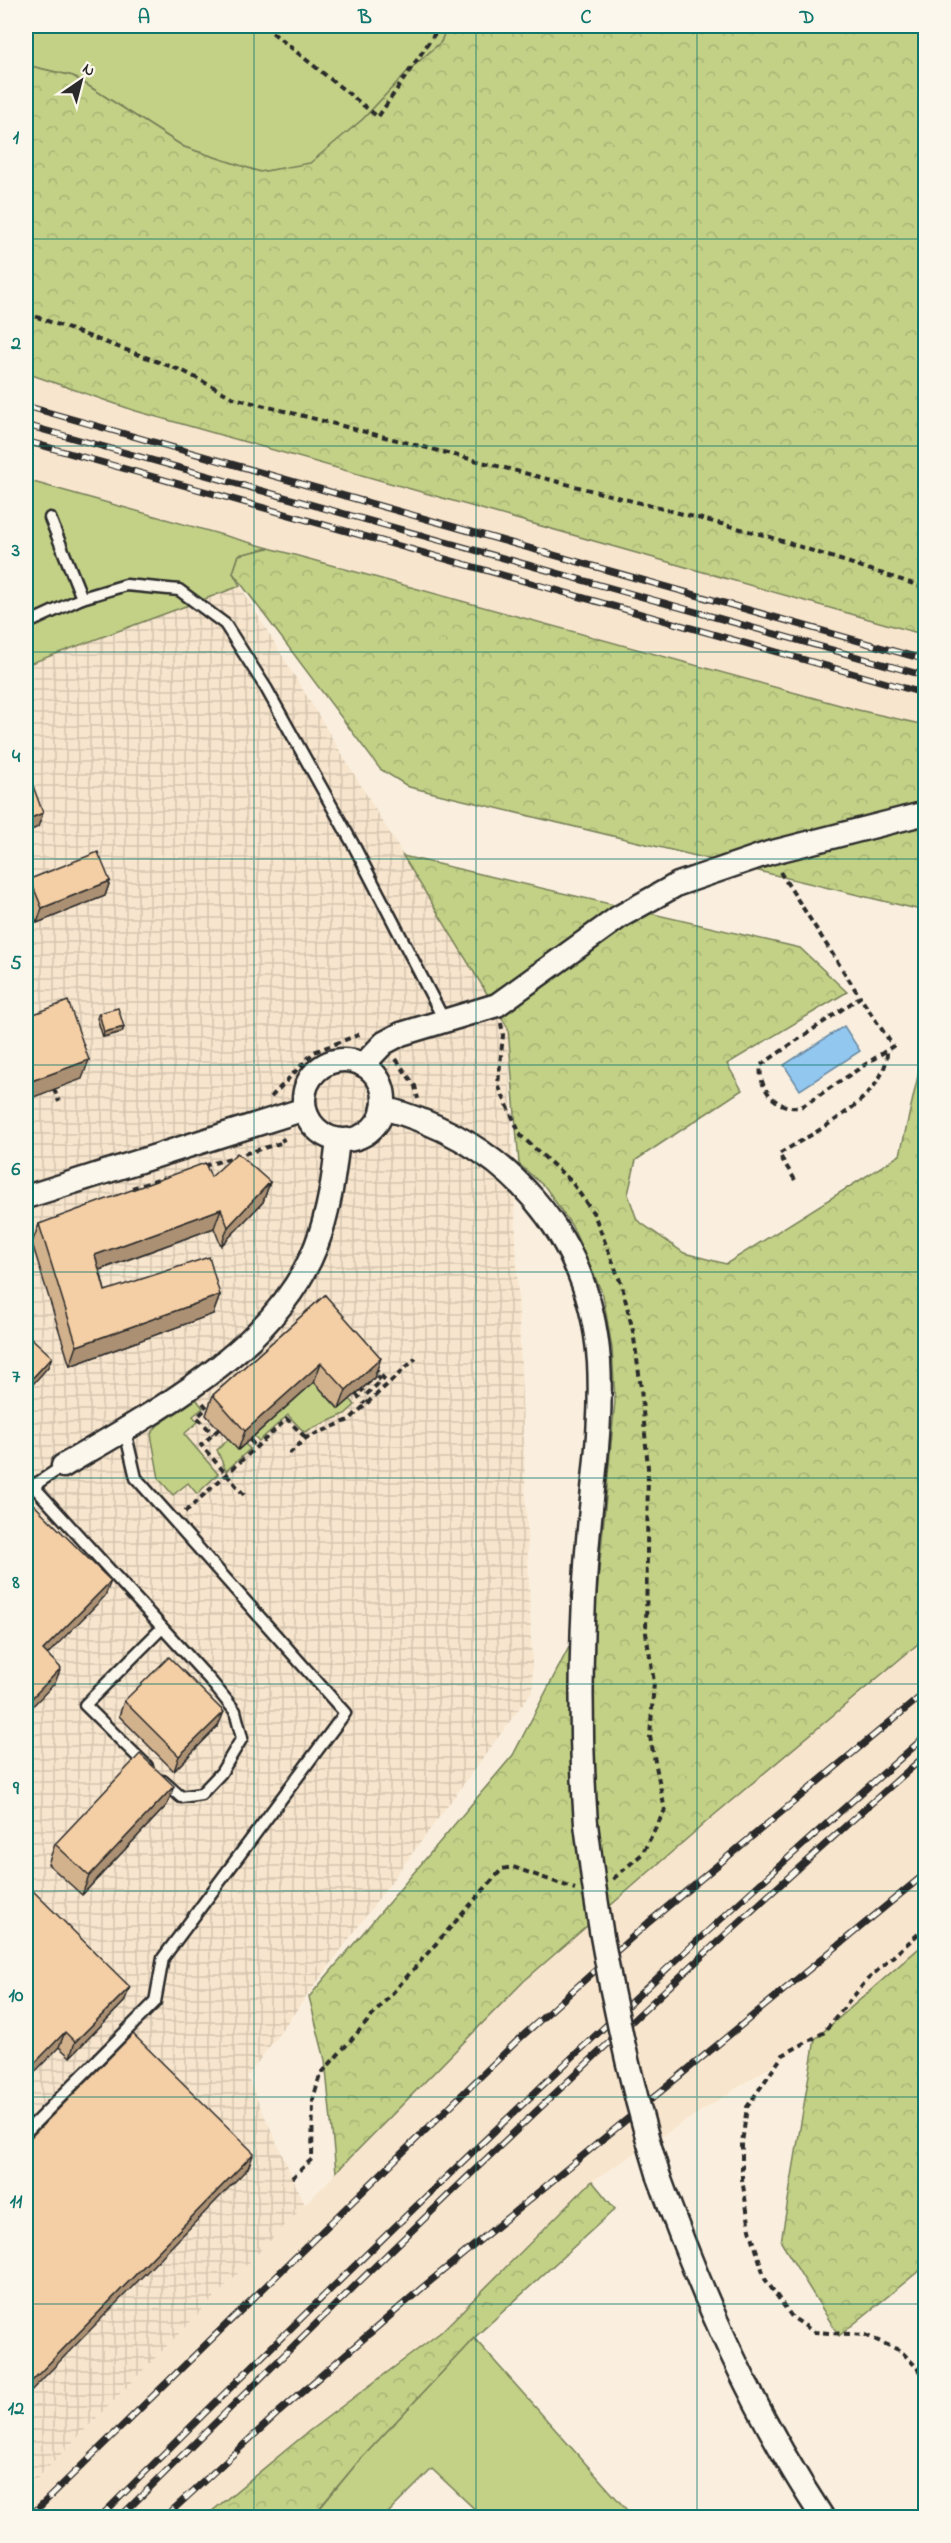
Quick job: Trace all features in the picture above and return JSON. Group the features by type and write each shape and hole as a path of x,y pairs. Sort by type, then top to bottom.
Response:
{"street":[{"path":"363,1065 384,1043 401,1034 497,1005 651,896 707,872 769,853 926,813"},
{"path":"343,1060 363,1065 380,1083 383,1108 372,1129 362,1136 338,1140 317,1130 305,1109 307,1085 323,1066 343,1060"},
{"path":"383,1108 412,1116 457,1135 510,1173 525,1188 561,1235 590,1303 597,1343 600,1389 582,1627 581,1727 586,1824 596,1906 613,2006 626,2065 659,2177 685,2249 741,2373 772,2433 823,2517"},
{"path":"26,1197 305,1109"},
{"path":"63,1466 125,1431 229,1359 275,1312 301,1276 316,1247 324,1221 338,1140"}],"lane":[{"path":"50,518 82,598"},
{"path":"26,624 82,598 126,585 178,590 225,624 266,688 348,836 444,1020"},
{"path":"26,2132 155,2002 163,1958 345,1713 136,1478 125,1431"},
{"path":"63,1466 29,1482 210,1680 235,1711 242,1738 221,1773 201,1794 181,1797 85,1705 161,1629"}],"path":[{"path":"264,26 378,117 440,26"},
{"path":"26,313 183,371 234,398 764,535 926,588"},
{"path":"769,853 893,1046 803,1106 793,1109 776,1103 761,1080 761,1065 768,1058 860,997"},
{"path":"497,1005 503,1035 498,1085 521,1136 572,1181 594,1215 622,1286 633,1331 641,1388 648,1468 646,1633 654,1682 650,1737 665,1810 642,1854 623,1873 605,1884"},
{"path":"274,1119 270,1098 314,1052 368,1030 384,1043 415,1086 418,1096 412,1116"},
{"path":"795,1180 779,1154 855,1105 870,1092 888,1063 887,1050"},
{"path":"54,1089 58,1102"},
{"path":"194,1169 284,1142"},
{"path":"127,1190 172,1176"},
{"path":"339,1330 388,1383"},
{"path":"342,1336 381,1381 366,1395 361,1389 374,1378 339,1339 342,1336"},
{"path":"289,1454 306,1437 349,1420 416,1358"},
{"path":"189,1386 207,1408 198,1417 213,1434"},
{"path":"356,1394 365,1404"},
{"path":"175,1521 287,1419 306,1437"},
{"path":"219,1429 201,1445 245,1496"},
{"path":"250,1440 256,1447"},
{"path":"292,2178 312,2159 313,2100 320,2076 502,1869 513,1867 568,1888 578,1889"},
{"path":"926,1927 867,1980 823,2032 783,2055 747,2108 742,2143 742,2179 750,2229 765,2279 792,2317 814,2332 865,2335 901,2350 926,2377"}],"shaded area":[{"path":"26,373 136,411 925,635 925,725 858,710 26,480"},
{"path":"240,586 508,1028 533,1690 247,2077 305,2205 26,2490 26,665"},
{"path":"925,1638 926,1805 918,1811 925,1820 925,1943 823,2033 592,2181 441,2332 309,2431 205,2517 26,2518 26,2490 524,1981 713,1816"}],"green space":[{"path":"26,26 447,26 441,42 406,73 363,119 310,164 260,172 184,147 73,76 26,65"},
{"path":"447,26 925,26 925,635 136,411 26,373 26,65 73,76 184,147 260,172 310,163 363,119 406,73 441,42"},
{"path":"26,480 269,548 239,555 233,573 240,586 26,665"},
{"path":"269,548 858,710 925,725 925,911 409,787 380,769 233,573 239,555"},
{"path":"403,856 800,948 847,992 727,1064 742,1090 636,1160 628,1194 637,1220 684,1253 726,1264 900,1155 925,1045 925,1638 713,1816 524,1981 336,2172 325,2060 309,1997 513,1755 597,1593 615,1401 612,1348 603,1295 572,1226 546,1188 519,1164 508,1028"},
{"path":"314,1382 338,1409 350,1399 355,1405 345,1414 304,1432 288,1415 259,1441 254,1436"},
{"path":"196,1399 203,1408 193,1416 198,1422 184,1434 218,1474 197,1494 188,1483 173,1495 159,1479 151,1434 157,1426"},
{"path":"229,1439 238,1450 245,1444 250,1449 226,1471 217,1450"},
{"path":"925,1943 925,2266 839,2336 781,2242 815,2039"},
{"path":"592,2181 615,2209 474,2338 357,2463 312,2517 205,2517 309,2431 441,2332"},
{"path":"474,2338 633,2517 483,2517 432,2469 384,2517 312,2518 357,2463"}],"water":[{"path":"844,1026 860,1051 800,1090 784,1065"}],"building":[{"path":"26,767 43,813 26,820"},
{"path":"98,852 110,881 42,908 30,879"},
{"path":"68,1001 89,1060 26,1083 26,1017"},
{"path":"118,1008 124,1027 104,1032 99,1013"},
{"path":"237,1153 270,1182 228,1227 221,1209 95,1255 105,1291 209,1257 220,1295 77,1346 39,1224 205,1163 211,1177"},
{"path":"325,1295 381,1358 346,1390 321,1363 245,1431 213,1395"},
{"path":"26,1333 52,1357 26,1385"},
{"path":"26,1497 111,1581 43,1650 61,1668 26,1704"},
{"path":"169,1657 224,1712 179,1756 124,1701"},
{"path":"140,1754 174,1786 89,1876 55,1844"},
{"path":"26,1884 130,1987 75,2042 65,2032 26,2072"},
{"path":"133,2034 254,2153 26,2387 26,2142"}],"railway":[{"path":"26,406 926,660"},
{"path":"26,425 926,676"},
{"path":"26,441 926,694"},
{"path":"28,2518 518,2040 649,1922 926,1692"},
{"path":"99,2518 403,2218 506,2120 714,1926 926,1736"},
{"path":"119,2518 516,2130 719,1940 926,1755"},
{"path":"164,2518 279,2412 422,2288 926,1873"}]}
